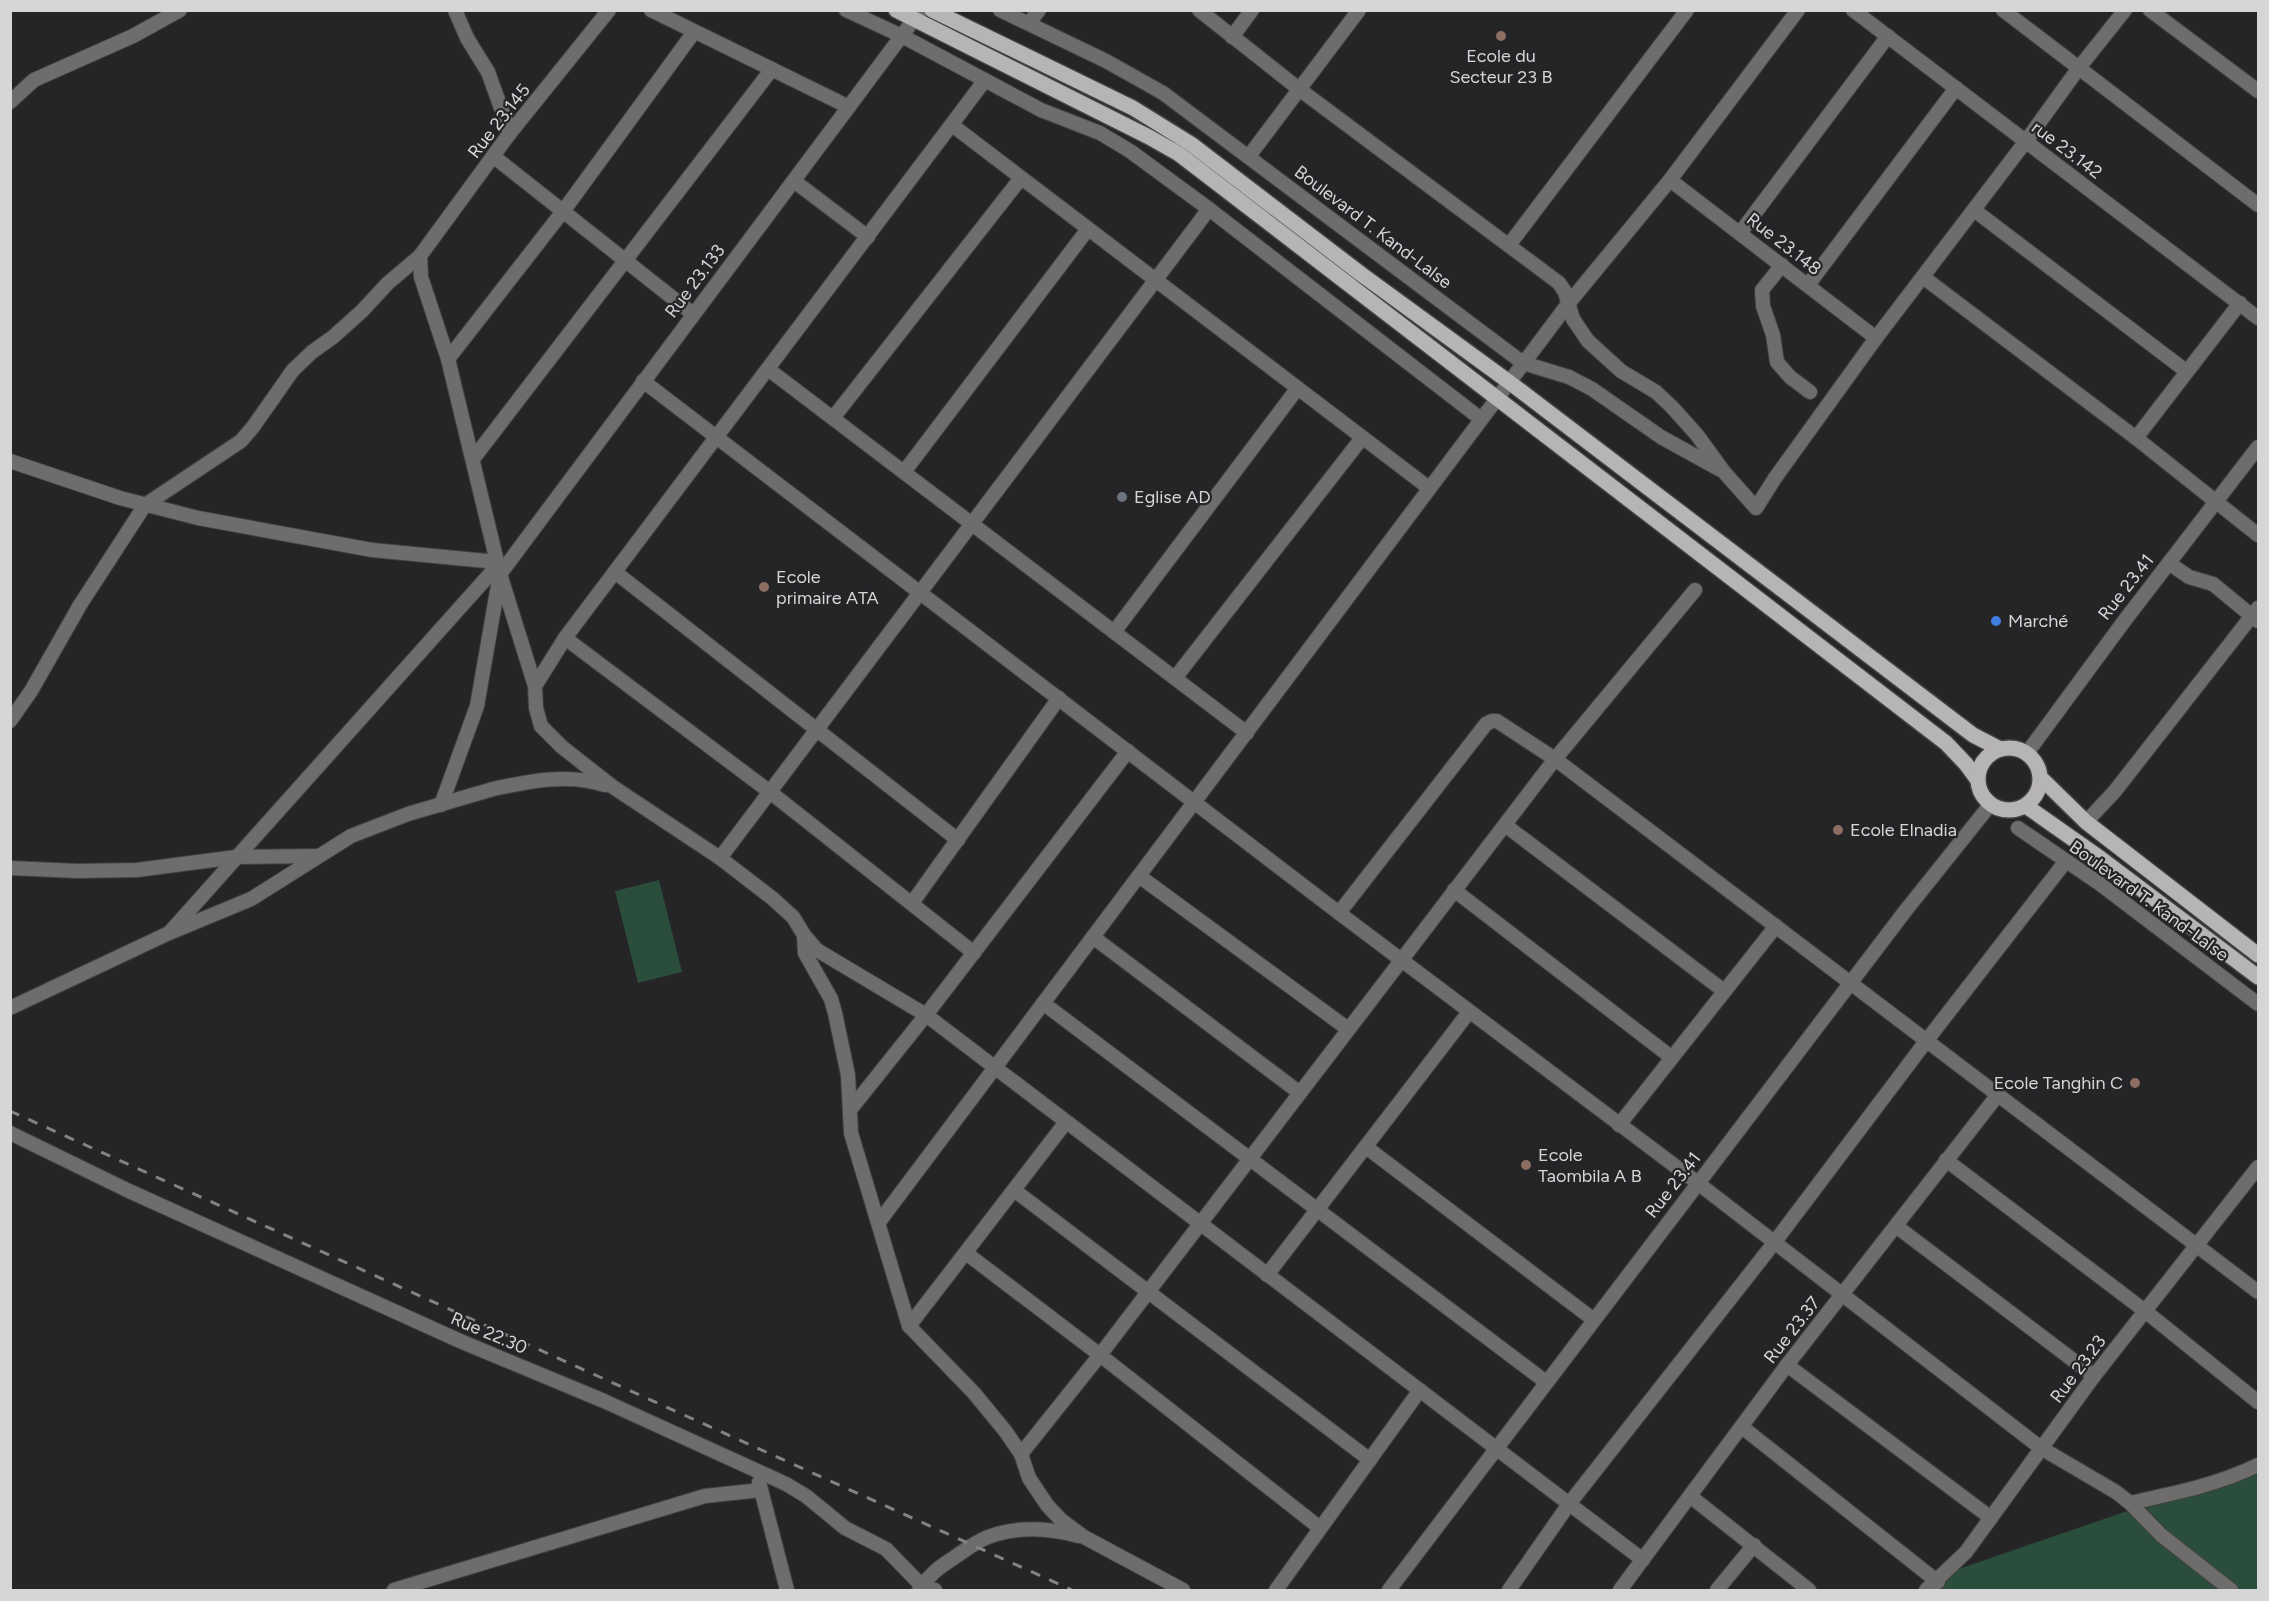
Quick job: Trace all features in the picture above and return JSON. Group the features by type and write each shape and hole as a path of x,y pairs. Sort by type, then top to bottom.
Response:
{"main road":[{"path":"896,10 918,15 1179,154 1946,743 1977,779 1983,798 1990,805 2007,811 2026,806 2034,799 2041,778"},
{"path":"932,10 1133,108 1191,144 1361,274 1509,382 1973,735 2000,749 2018,749 2027,753 2034,760 2041,778 2086,822 2259,955"},
{"path":"1977,779 1983,760 2000,749"},
{"path":"2026,806 2092,852 2259,977"}],"street":[{"path":"10,102 34,80 133,36 180,10"},
{"path":"455,10 467,38 488,72 510,133"},
{"name":"Rue 23.145","path":"145,505 241,441 254,428 293,370 420,256 510,133 609,10"},
{"path":"651,10 849,106"},
{"path":"846,10 902,36 1041,110 1100,133 1130,151 1209,209 1481,420"},
{"name":"Boulevard T. Kand-Lalse","path":"1000,10 1146,83 1188,110 1523,363 1569,377 1592,389 1661,437 1724,472"},
{"path":"1029,24 1039,10"},
{"path":"1199,10 1299,89 1558,283 1565,292 1573,319 1588,341 1621,371 1656,392 1672,407 1756,508 1876,338 2125,10"},
{"path":"1233,37 1252,10"},
{"path":"1249,156 1359,10"},
{"path":"1509,245 1687,10"},
{"path":"879,1222 1523,363 1568,304 1670,180 1798,10"},
{"name":"rue 23.142","path":"1853,10 2259,318"},
{"path":"2002,10 2259,205"},
{"path":"2150,10 2259,92"},
{"name":"Rue 23.133","path":"169,933 498,567 643,381 918,15"},
{"path":"448,359 564,210 694,32"},
{"path":"1740,233 1888,36"},
{"path":"473,459 772,69"},
{"path":"535,686 565,638 985,80"},
{"path":"1808,285 1956,88"},
{"path":"952,125 1429,488"},
{"path":"493,156 693,314"},
{"path":"832,418 1022,178"},
{"name":"Rue 23.148","path":"1670,180 1876,338"},
{"path":"794,181 868,237"},
{"path":"720,858 1209,209"},
{"path":"1974,210 2186,371"},
{"path":"904,472 1088,229"},
{"path":"420,256 421,277 448,359 498,567 535,686 536,708 541,726 562,747 613,787 720,858 786,910 817,950 926,1015 1642,1560"},
{"path":"1782,265 1762,290 1763,306 1773,335 1777,362 1790,377 1810,392"},
{"path":"1923,277 2136,438 2259,535"},
{"path":"2136,438 2240,303"},
{"path":"768,369 1247,733"},
{"path":"643,381 1469,1012 1699,1184 2042,1448 2116,1492 2161,1535 2231,1590"},
{"path":"1114,632 1297,389"},
{"path":"1175,678 1362,438"},
{"name":"Rue 23.41","path":"2027,753 2259,447"},
{"path":"10,461 145,505 220,522 372,550 498,567"},
{"path":"10,721 31,691 80,605 145,505"},
{"path":"2086,822 2115,790 2257,615 2213,584 2189,577 2169,563"},
{"path":"441,805 477,706 498,567"},
{"path":"615,572 958,840"},
{"path":"1021,1454 1100,1355 1555,759 1695,590"},
{"path":"565,638 770,792 974,953"},
{"path":"912,903 1059,698"},
{"path":"1339,913 1489,722 1497,721 1555,759 1927,1040 1997,1096 2259,1292"},
{"path":"850,1110 926,1015 1128,751"},
{"path":"10,1008 169,933 251,898 351,836 375,826 493,789 537,781 588,779 613,787"},
{"name":"Rue 23.41","path":"1389,1590 1850,983 1990,805"},
{"path":"1504,825 1724,991"},
{"name":"Boulevard T. Kand-Lalse","path":"2018,828 2259,1004"},
{"path":"10,868 77,871 137,870 236,857 318,856"},
{"path":"1509,1590 1569,1504 1774,1243 2066,861"},
{"path":"1139,876 1348,1029"},
{"path":"1455,890 1671,1057"},
{"path":"1620,1125 1671,1057 1776,926"},
{"path":"804,935 805,953 826,990 835,1013 848,1075 851,1098 851,1133 909,1326 974,1393 1006,1432 1021,1454 1029,1478 1047,1505 1061,1520 1084,1537 1183,1590"},
{"path":"1093,937 1300,1093"},
{"path":"1043,1003 1546,1383"},
{"path":"1267,1275 1469,1012"},
{"name":"Rue 23.37","path":"1620,1590 1787,1365 1997,1096"},
{"path":"909,1326 1066,1122"},
{"name":"Rue 22.30","path":"10,1133 129,1191 460,1341 604,1401 786,1484 845,1528 886,1549 925,1589"},
{"path":"1366,1147 1594,1320"},
{"path":"1946,1160 2145,1311 2259,1402"},
{"name":"Rue 23.23","path":"1926,1590 1938,1582 1966,1552 2094,1376 2259,1167"},
{"path":"1014,1190 1370,1460"},
{"path":"1896,1226 2094,1376"},
{"path":"966,1252 1320,1528"},
{"path":"1787,1365 1991,1518"},
{"path":"1276,1590 1420,1390"},
{"path":"1742,1427 1938,1582"},
{"path":"2130,1503 2221,1482 2259,1465"},
{"path":"757,1471 787,1590"},
{"path":"394,1590 705,1496 761,1490"},
{"path":"1690,1496 1809,1590"},
{"path":"925,1589 938,1568 989,1537 1046,1529 1084,1537"},
{"path":"1717,1590 1754,1545"}],"green space":[{"path":"659,880 682,972 638,983 615,891"},
{"path":"2258,1466 2258,1590 1939,1590 1953,1571"}],"railway":[{"path":"10,1111 1072,1590"}],"place":[{"name":"Ecole du Secteur 23 B","path":"1501,36"},
{"name":"Eglise AD","path":"1122,497"},
{"name":"Ecole primaire ATA","path":"764,587"},
{"name":"Marché","path":"1996,621"},
{"name":"Ecole Elnadia","path":"1838,830"},
{"name":"Ecole Tanghin C","path":"2135,1083"},
{"name":"Ecole Taombila A B","path":"1526,1165"}]}
